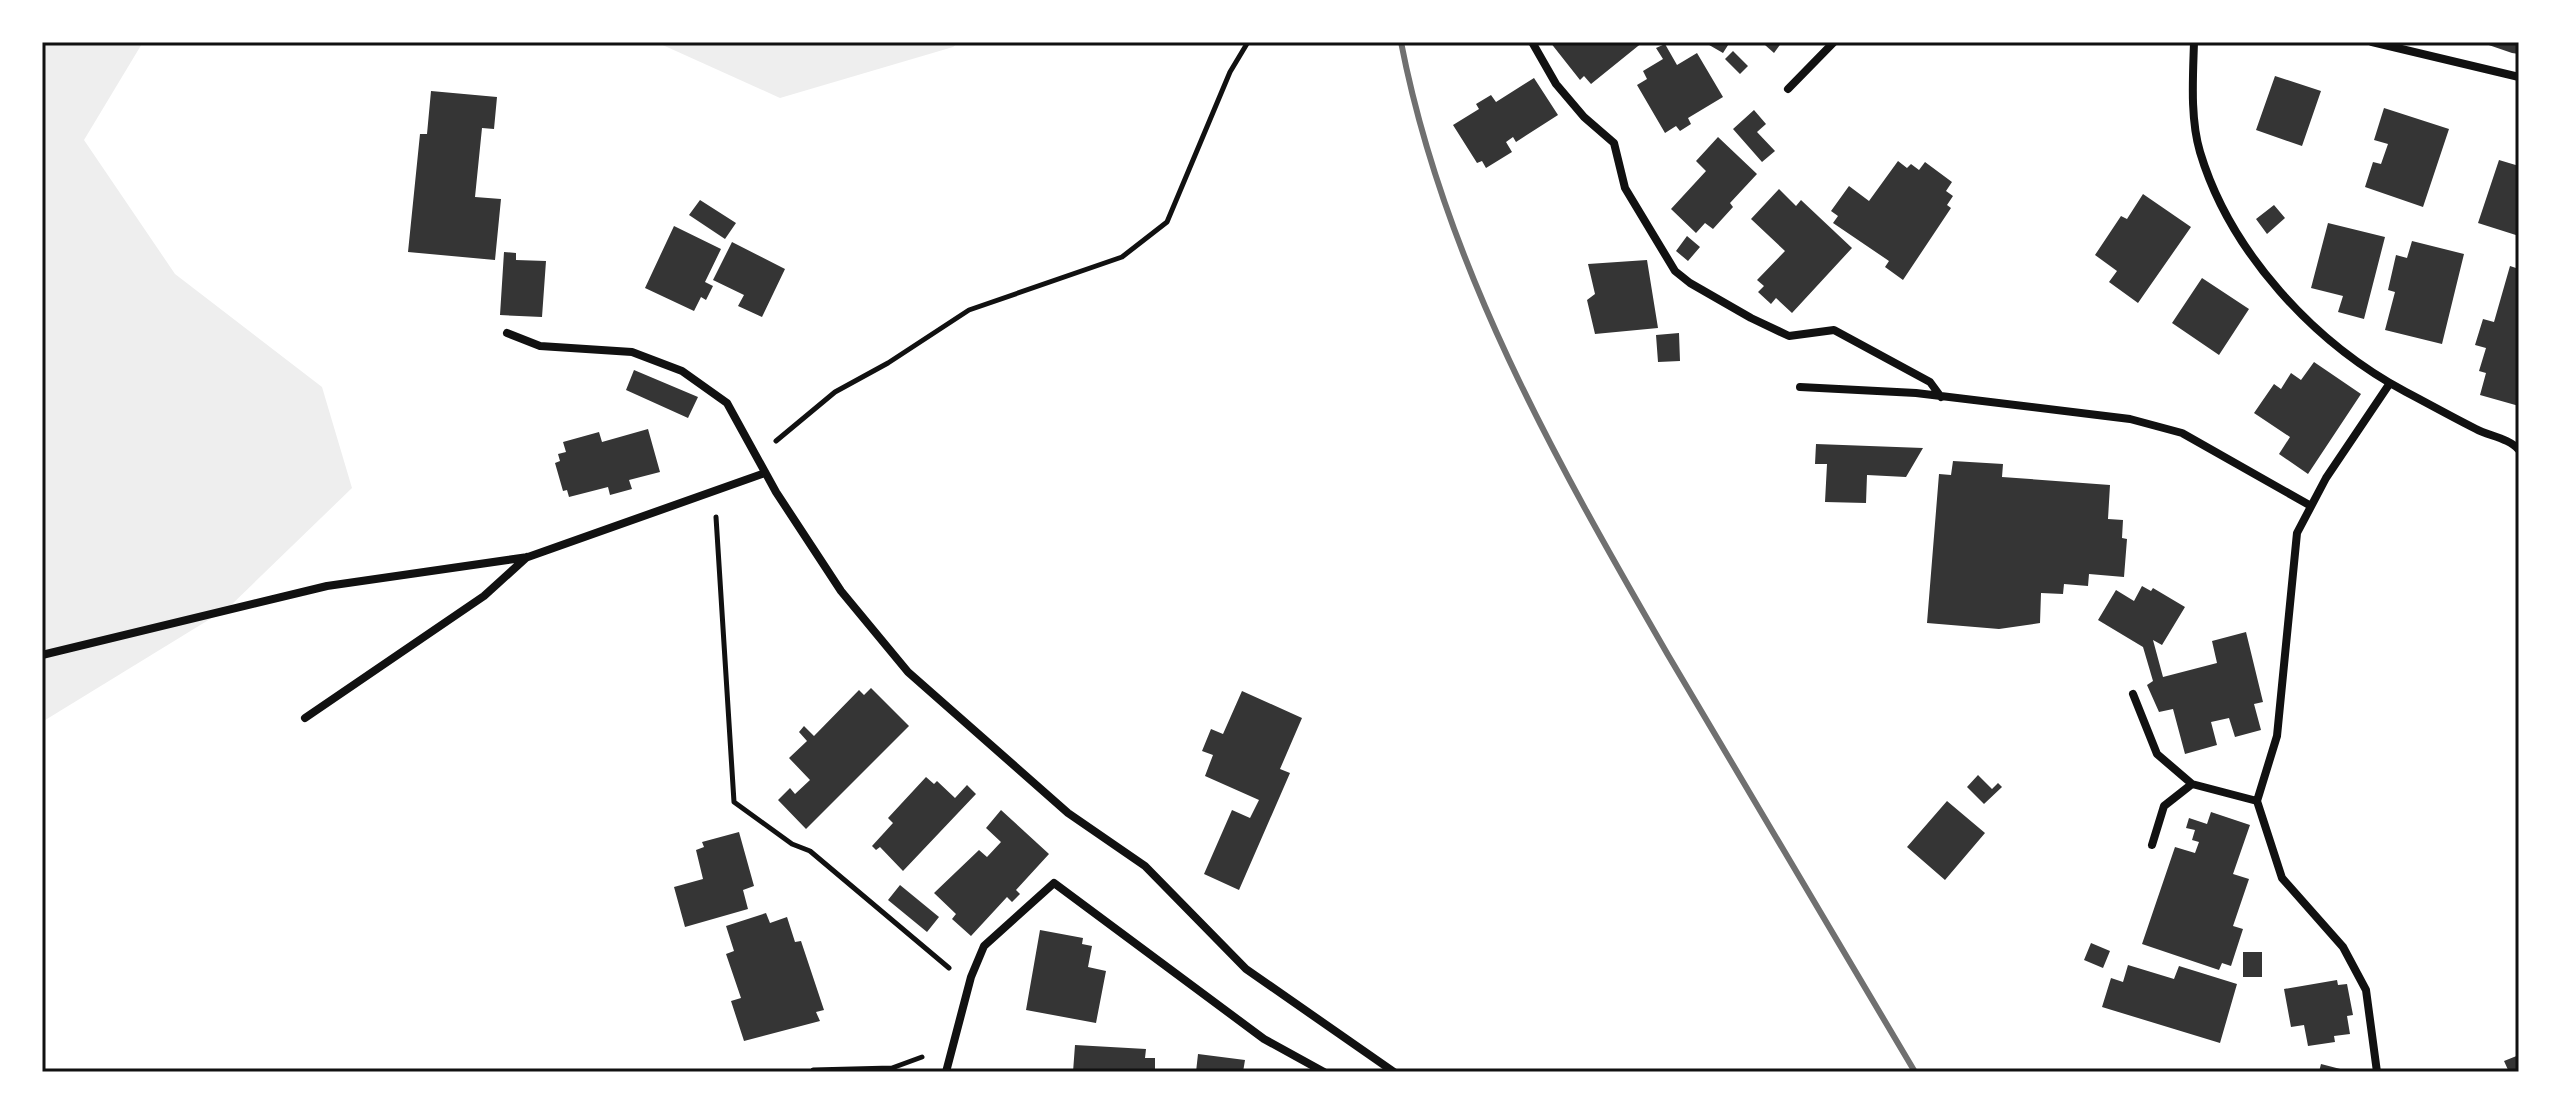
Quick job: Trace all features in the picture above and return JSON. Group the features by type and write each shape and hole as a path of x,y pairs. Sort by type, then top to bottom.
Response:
{"street":[{"path":"1532,42 1556,84 1584,117 1614,143 1625,188 1675,271 1690,283 1789,336 1834,330 1930,382 1941,397"},
{"path":"1788,89 1834,42"},
{"path":"2194,42 2193,91 2199,149 2221,207 2254,262 2299,310 2367,369 2479,431 2517,446"},
{"path":"2372,42 2519,77"},
{"path":"507,333 540,346 632,352 682,371 727,403 765,473 841,591 908,672 1068,813 1145,866 1246,969 1394,1072"},
{"path":"2377,1072 2366,990 2343,947 2282,878 2257,801 2277,736 2297,533 2390,383"},
{"path":"1800,387 1941,397 2130,419 2182,433 2311,506"},
{"path":"42,655 327,586 528,557 765,473"},
{"path":"305,718 484,596 528,557"},
{"path":"2133,694 2157,754 2192,784 2257,801"},
{"path":"2152,845 2164,806 2192,784"},
{"path":"946,1072 971,977 984,946 1054,883 1264,1039 1324,1072"}],"path":[{"path":"765,473 776,440 835,392 888,363 969,310 1122,257 1167,222 1230,72 1248,42"},
{"path":"714,492 734,802 792,844 810,851 943,966 971,977"},
{"path":"813,1070 892,1068 953,1047"}],"shaded area":[{"path":"42,42 143,42 84,140 175,274 322,387 352,488 228,608 42,722"},
{"path":"656,42 959,42 953,47 780,98"}],"building":[{"path":"1550,42 1643,42 1591,84 1584,76 1580,80"},
{"path":"1704,42 1730,42 1723,53"},
{"path":"1768,42 1782,42 1774,53 1765,45"},
{"path":"2480,42 2519,42 2519,54 2512,53"},
{"path":"1665,44 1677,65 1697,53 1723,97 1688,118 1691,124 1680,131 1676,126 1665,133 1637,85 1647,79 1643,71 1663,59 1656,48"},
{"path":"1733,51 1748,66 1740,74 1725,59"},
{"path":"2275,76 2321,91 2302,146 2256,130"},
{"path":"1534,78 1558,115 1516,142 1513,137 1506,142 1512,152 1486,168 1482,161 1477,163 1453,125 1479,109 1476,104 1491,95 1496,102"},
{"path":"431,91 497,97 494,129 482,128 475,197 501,199 495,260 408,252 420,134 427,134"},
{"path":"2384,108 2449,129 2423,207 2365,187 2373,162 2381,164 2388,144 2374,140"},
{"path":"1754,110 1766,124 1757,132 1775,151 1762,162 1733,129"},
{"path":"1718,137 1757,174 1730,203 1733,207 1713,229 1705,223 1696,233 1671,209 1706,171 1696,161"},
{"path":"2499,160 2519,166 2519,236 2478,223"},
{"path":"1898,161 1907,168 1911,164 1919,170 1925,162 1952,182 1946,191 1953,196 1947,205 1951,208 1903,280 1885,267 1889,261 1833,223 1838,216 1831,211 1849,186 1869,201"},
{"path":"1779,189 1796,206 1801,200 1852,248 1792,313 1776,298 1771,304 1758,292 1764,286 1757,280 1785,251 1751,219"},
{"path":"2143,194 2191,227 2138,303 2109,282 2117,271 2095,255 2121,216 2127,219"},
{"path":"700,200 736,223 725,239 689,215"},
{"path":"2274,205 2285,218 2267,234 2256,219"},
{"path":"2328,223 2385,237 2364,319 2338,312 2343,296 2311,288"},
{"path":"674,226 721,249 705,282 713,286 706,300 701,297 694,311 645,288"},
{"path":"1687,236 1700,247 1688,261 1676,251"},
{"path":"2412,241 2464,254 2442,344 2385,330 2395,292 2388,290 2396,255 2407,258"},
{"path":"732,242 785,269 762,317 738,306 744,295 713,280"},
{"path":"504,252 516,253 516,260 546,261 542,317 500,315"},
{"path":"1647,260 1658,328 1595,334 1587,300 1595,294 1588,264"},
{"path":"2510,266 2519,269 2519,406 2480,395 2486,373 2479,371 2486,348 2475,345 2483,319 2494,322"},
{"path":"2202,278 2249,309 2219,355 2172,323"},
{"path":"1679,333 1680,361 1658,362 1656,335"},
{"path":"2314,362 2361,394 2308,474 2279,454 2290,437 2254,413 2274,384 2281,389 2291,373 2301,380"},
{"path":"634,370 698,397 688,418 626,390"},
{"path":"648,429 660,472 629,480 632,489 610,495 608,487 569,497 567,490 563,491 555,463 560,461 558,454 566,452 563,442 599,432 602,442"},
{"path":"1816,444 1923,448 1906,477 1867,475 1866,503 1825,502 1827,464 1815,464"},
{"path":"1953,461 2003,464 2002,477 2110,485 2108,519 2123,520 2122,538 2127,539 2124,577 2089,574 2088,586 2064,584 2063,594 2041,593 2040,623 1999,629 1927,623 1939,474 1951,475"},
{"path":"2142,586 2151,591 2153,588 2185,607 2162,645 2153,640 2163,677 2217,663 2212,641 2246,632 2263,702 2254,704 2261,730 2235,737 2229,718 2211,722 2217,745 2185,754 2173,709 2159,712 2147,685 2153,681 2143,647 2098,620 2116,590 2134,601"},
{"path":"871,688 909,726 806,829 778,800 790,788 795,794 810,780 789,758 807,741 799,732 804,726 814,736 859,690 864,695"},
{"path":"1242,691 1302,718 1280,769 1290,773 1239,890 1204,874 1232,810 1250,818 1259,800 1205,776 1213,755 1202,751 1211,729 1223,734"},
{"path":"1978,775 1992,789 1998,783 2002,787 1984,804 1967,787"},
{"path":"926,777 934,784 937,781 955,798 967,785 976,794 903,871 880,847 876,850 872,846 893,823 888,818"},
{"path":"1947,801 1985,833 1945,880 1907,847"},
{"path":"1001,810 1049,854 1016,890 1020,894 1012,902 1007,897 971,936 952,919 956,914 934,893 979,850 987,857 1001,842 986,828"},
{"path":"2211,812 2250,825 2233,874 2249,879 2233,926 2243,929 2231,966 2222,963 2219,970 2142,944 2175,847 2195,853 2199,842 2192,840 2195,830 2186,828 2189,818 2207,824"},
{"path":"739,832 754,886 743,890 748,909 685,927 674,887 703,879 696,850 704,847 702,842"},
{"path":"900,885 939,917 927,932 888,900"},
{"path":"766,913 770,923 787,917 795,942 801,941 824,1010 816,1012 820,1021 744,1041 731,1001 741,998 726,954 734,951 726,926"},
{"path":"1040,930 1083,938 1082,944 1092,946 1088,967 1106,971 1096,1023 1026,1010"},
{"path":"2091,943 2110,951 2103,968 2084,960"},
{"path":"2243,952 2262,952 2262,977 2243,977"},
{"path":"2128,965 2174,979 2179,966 2237,984 2220,1043 2102,1007 2111,978 2123,982"},
{"path":"2337,980 2338,985 2347,984 2353,1015 2347,1016 2350,1034 2334,1036 2335,1042 2308,1046 2304,1025 2291,1027 2284,989"},
{"path":"1075,1045 1146,1049 1145,1058 1155,1058 1155,1072 1073,1072"},
{"path":"1198,1054 1245,1060 1243,1072 1196,1072"},
{"path":"2519,1055 2519,1072 2509,1072 2504,1061"},
{"path":"2321,1064 2348,1071 2348,1072 2319,1072"}],"railway":[{"path":"1401,42 1420,124 1445,204 1475,282 1546,434 1668,655 1915,1072"}]}
